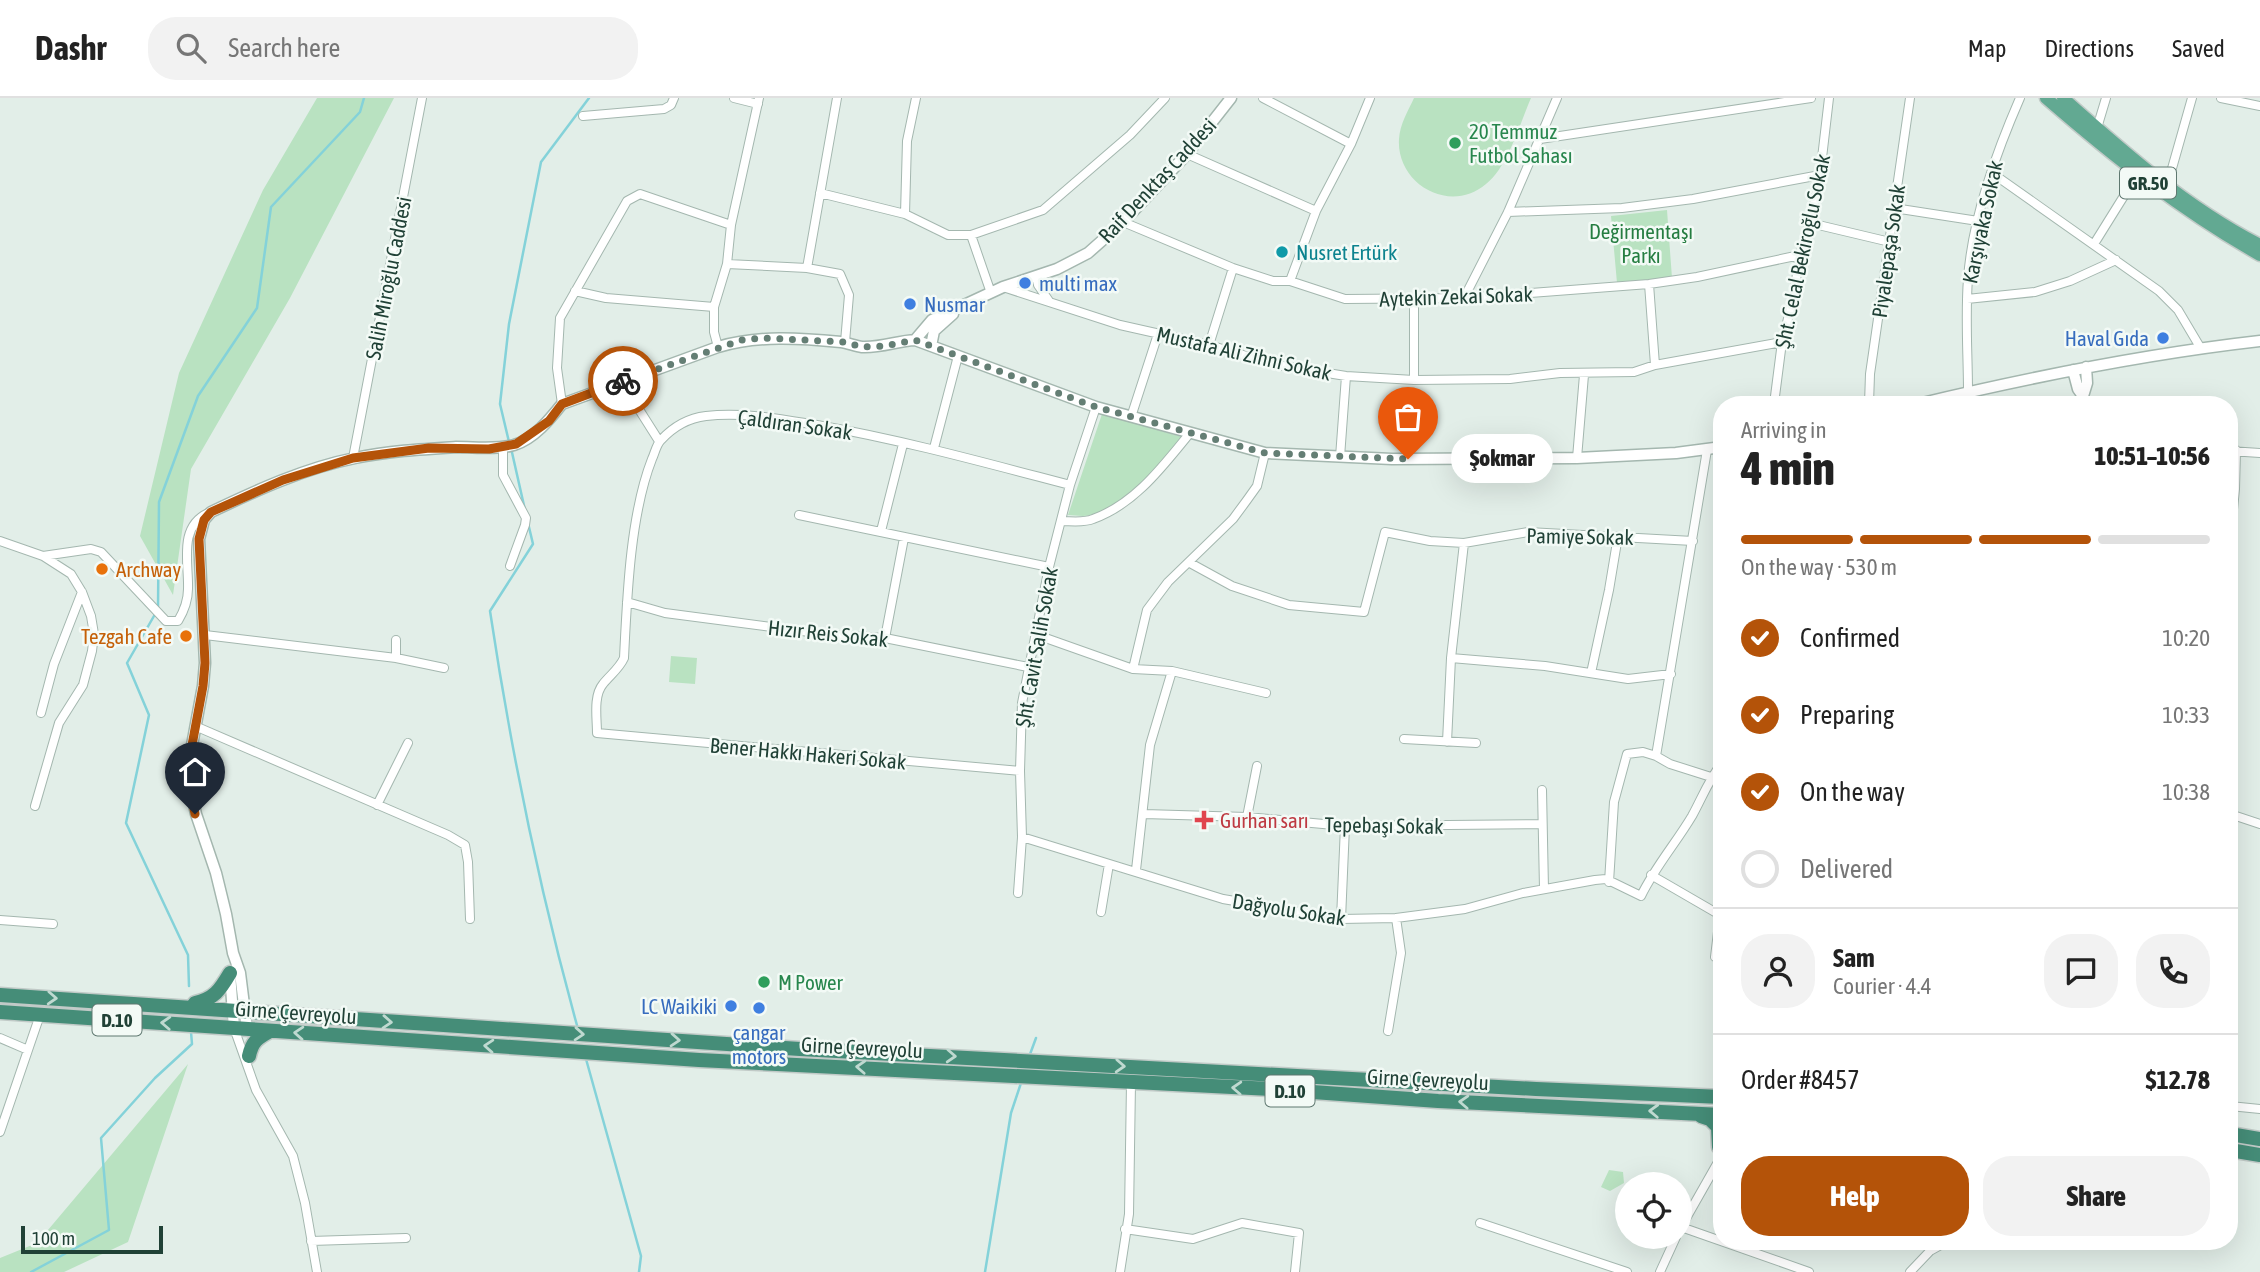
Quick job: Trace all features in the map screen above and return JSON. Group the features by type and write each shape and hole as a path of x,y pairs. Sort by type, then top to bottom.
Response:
{"highway":[{"path":"183,1006 209,1000 219,991 230,974"},
{"name":"Girne Çevreyolu","path":"0,995 607,1036 1713,1097"},
{"name":"Girne Çevreyolu","path":"0,1012 612,1054 1713,1114"},
{"path":"248,1063 251,1046 257,1038 270,1031"},
{"path":"1688,1096 1713,1089"},
{"path":"1687,1112 1713,1122"},
{"path":"2238,1135 2260,1139"},
{"path":"2238,1151 2260,1155"}],"main road":[{"name":"GR.50","path":"2046,98 2137,175 2199,219 2260,255"},
{"name":"GR.50","path":"2063,98 2167,186 2211,217 2260,245"}],"street":[{"name":"Salih Miroğlu Caddesi","path":"353,458 422,98"},
{"path":"583,116 664,109 671,105 674,98"},
{"path":"718,347 714,332 714,307 727,264 731,225 758,101 734,98"},
{"path":"807,268 837,98"},
{"path":"905,214 908,141 916,98"},
{"path":"820,193 905,214 948,235 971,235 1043,210 1130,135 1165,98"},
{"name":"Raif Denktaş Caddesi","path":"915,340 932,320 1003,287 1065,265 1088,253 1123,222 1187,154 1231,98"},
{"path":"1263,98 1351,144"},
{"path":"1290,281 1316,211 1351,144 1370,98"},
{"path":"1464,298 1508,212 1558,98"},
{"path":"1539,139 1811,98"},
{"name":"Şht. Celal Bekiroğlu Sokak","path":"1775,396 1782,342 1820,175 1829,98"},
{"name":"Piyalepaşa Sokak","path":"1869,396 1870,374 1910,98"},
{"name":"Karşıyaka Sokak","path":"1968,392 1968,276 1978,221 1996,153 2020,98"},
{"path":"2097,128 2106,98"},
{"path":"2167,186 2192,98"},
{"path":"2221,98 2260,106"},
{"path":"1187,154 1316,211"},
{"path":"1992,173 2159,291 2178,310 2200,348"},
{"path":"1508,212 1622,208 1693,199 1820,175"},
{"path":"2094,244 2137,175"},
{"path":"562,404 556,368 560,318 626,201 640,194 731,225"},
{"path":"1894,208 1978,221"},
{"name":"Aytekin Zekai Sokak","path":"1123,222 1233,268 1273,281 1290,281 1345,299 1464,298 1649,284 1697,277 1800,255"},
{"path":"1810,223 1890,242"},
{"path":"971,235 991,293"},
{"path":"1967,299 2035,292 2070,281 2116,260"},
{"path":"727,264 807,268 840,274 849,295 845,342"},
{"path":"1209,345 1233,268"},
{"path":"1036,276 1042,293 1051,303"},
{"path":"1649,284 1655,365"},
{"name":"Mustafa Ali Zihni Sokak","path":"1003,287 1120,325 1209,345 1277,365 1346,376 1414,380 1510,379 1560,373 1634,372 1655,365 1782,342"},
{"path":"575,291 606,298 714,307"},
{"path":"1414,300 1414,380"},
{"name":"Raif Denktaş Caddesi","path":"931,346 934,331 963,305"},
{"path":"1131,417 1158,334"},
{"path":"43,556 91,549 101,552 166,621 178,621 188,591 186,560 189,536 200,517 283,480 353,458 429,448 489,449 516,444 549,421 562,404 718,347 742,340 764,338 845,342 861,347 915,340 1096,407 1265,453 1340,457 1577,458 1713,449"},
{"path":"1952,396 2086,367 2260,341"},
{"path":"934,448 958,356"},
{"path":"2084,396 2087,383 2086,367"},
{"path":"2073,370 2081,396"},
{"path":"1577,458 1584,374"},
{"path":"1340,457 1346,376"},
{"path":"621,382 659,441 646,475 639,504 627,602"},
{"name":"Şht. Cavit Salih Sokak","path":"1018,893 1022,837 1022,703 1049,567 1070,485 1096,407"},
{"name":"Çaldıran Sokak","path":"659,441 684,421 704,416 762,416 860,432 903,444 934,448 968,460 1070,485"},
{"path":"1061,521 1091,520 1119,506 1155,476 1190,433"},
{"path":"881,531 903,444"},
{"path":"503,446 503,475 526,518 510,566"},
{"path":"1656,756 1707,450"},
{"path":"2238,451 2260,453"},
{"path":"1133,669 1147,610 1168,582 1233,519 1257,486 1265,453"},
{"path":"211,512 204,520 199,539 205,635 203,686 187,772 240,972 238,1011"},
{"path":"799,515 1049,567"},
{"name":"Pamiye Sokak","path":"1190,563 1231,586 1289,605 1364,612 1385,532 1430,541 1464,543 1528,532 1693,541"},
{"path":"1591,673 1618,536"},
{"path":"885,638 904,538"},
{"path":"0,541 43,556 71,574 82,592 94,634 83,685 60,723 35,806"},
{"path":"1447,742 1451,658 1464,543"},
{"path":"41,713 54,664 82,592"},
{"name":"Hızır Reis Sokak","path":"627,602 665,613 824,634 885,638 1028,667"},
{"name":"Bener Hakkı Hakeri Sokak","path":"627,602 624,658 621,666 600,686 597,695 597,733 1020,771"},
{"path":"205,635 396,658 444,668"},
{"path":"1037,635 1133,669 1171,671 1266,693"},
{"path":"396,640 396,658"},
{"path":"1451,658 1545,666 1628,679 1671,674"},
{"path":"1136,870 1150,745 1171,671"},
{"path":"195,726 448,835 465,845 470,919"},
{"path":"1404,739 1476,743"},
{"path":"377,805 408,743"},
{"path":"1609,882 1614,802 1627,754 1643,752 1711,777"},
{"path":"1247,817 1257,766"},
{"path":"1713,774 1692,816 1651,875 1713,910"},
{"path":"1542,790 1544,889"},
{"name":"Tepebaşı Sokak","path":"1144,814 1247,817 1345,826 1542,824"},
{"path":"2238,817 2260,824"},
{"path":"1341,919 1345,826"},
{"name":"Dağyolu Sokak","path":"1022,837 1223,899 1341,919 1396,918 1465,909 1544,889 1606,879 1641,896 1651,875"},
{"path":"1101,912 1110,864"},
{"path":"1388,1031 1401,953 1396,918"},
{"path":"0,920 53,924"},
{"path":"233,953 230,974 248,1063 293,1156 317,1272"},
{"path":"0,1132 40,1015"},
{"path":"240,1029 248,1063"},
{"path":"0,1038 28,1049"},
{"path":"1120,1272 1129,1214 1131,1083"},
{"path":"2238,1107 2260,1109"},
{"path":"1692,1205 1713,1164"},
{"path":"1125,1229 1193,1239 1242,1223 1299,1233 1295,1272"},
{"path":"1480,1223 1627,1272"},
{"path":"1692,1232 1713,1239"},
{"path":"311,1241 406,1238"},
{"path":"1660,1272 1671,1249"},
{"path":"1744,1250 1809,1272"},
{"path":"1910,1272 1932,1250"}],"green space":[{"path":"317,98 394,98 290,298 191,469 173,595 140,536 179,373 263,190"},
{"name":"20 Temmuz Futbol Sahası","path":"1414,98 1531,98 1501,167 1486,184 1472,193 1457,196 1428,190 1406,169 1400,155 1399,139"},
{"name":"Değirmentaşı Parkı","path":"1667,210 1672,278 1617,283 1611,216"},
{"path":"1102,414 1182,437 1141,484 1116,504 1090,515 1068,515"},
{"path":"671,656 697,658 695,684 669,682"},
{"path":"188,1064 128,1242 64,1272 0,1272 0,1258 37,1243"},
{"path":"1609,1170 1623,1172 1615,1172 1615,1188 1610,1191 1601,1187"}],"waterway":[{"path":"189,986 188,955 126,823 149,715 127,663 158,609 159,502 198,396 257,308 271,207 360,112 364,98"},
{"path":"509,442 500,404 509,324 541,162 589,98"},
{"path":"511,448 525,510"},
{"path":"528,523 533,544 490,611 528,821 551,926 578,1029"},
{"path":"31,1272 109,1230 101,1138 155,1078 192,1044 191,1032"},
{"path":"1029,1057 1036,1038"},
{"path":"586,1059 641,1256 639,1272"},
{"path":"985,1272 1011,1113 1021,1083"}],"way so far":[{"path":"623,381 742,340 764,338 845,342 861,347 915,340 1096,407 1265,453 1408,459"}],"place":[{"name":"20 Temmuz Futbol Sahası","path":"1455,143"},
{"name":"Nusret Ertürk","path":"1282,252"},
{"name":"multi max","path":"1025,283"},
{"name":"Nusmar","path":"910,304"},
{"name":"Haval Gıda","path":"2163,338"},
{"name":"Şokmar","path":"1408,459"},
{"name":"Archway","path":"102,569"},
{"name":"Tezgah Cafe","path":"186,636"},
{"name":"Gurhan sarı","path":"1204,820"},
{"name":"M Power","path":"764,982"},
{"name":"LC Waikiki","path":"731,1006"},
{"name":"çangar motors","path":"759,1008"}],"route":[{"path":"195,814 187,772 205,663 199,539 204,520 211,512 283,480 353,458 429,448 489,449 516,444 549,421 562,404 623,381"}]}
